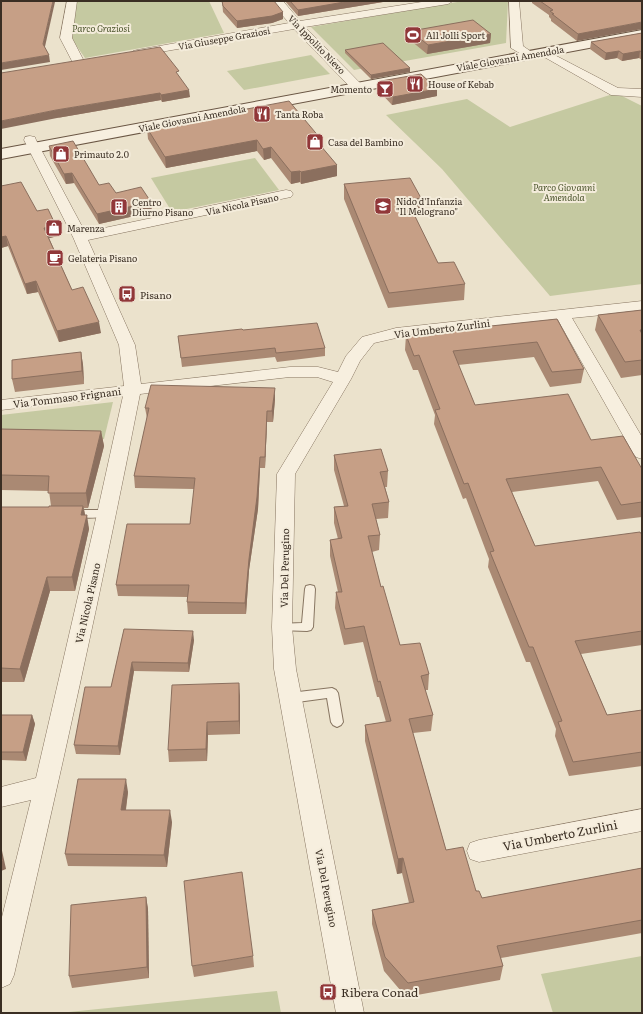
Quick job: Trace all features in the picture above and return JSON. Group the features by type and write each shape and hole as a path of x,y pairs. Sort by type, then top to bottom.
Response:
{"main road":[{"name":"Viale Giovanni Amendola","path":"1,154 32,144 527,51 642,27"},
{"name":"Viale Giovanni Amendola","path":"527,51 642,34"},
{"name":"Viale Giovanni Amendola","path":"1,145 32,144"}],"street":[{"path":"72,1 66,38 79,63"},
{"name":"Via Ippolito Nievo","path":"278,1 281,7 297,25 354,83"},
{"name":"Via Giuseppe Graziosi","path":"126,55 297,25 448,1"},
{"path":"514,1 527,51 615,92 642,93"},
{"name":"Via Nicola Pisano","path":"1,975 46,786 107,514 133,389 127,345 80,237 32,144"},
{"name":"Via Nicola Pisano","path":"80,237 286,194"},
{"name":"Via Umberto Zurlini","path":"343,379 352,360 368,340 396,333 642,306"},
{"path":"562,314 642,454"},
{"path":"133,389 290,372 318,372 343,379"},
{"name":"Via Del Perugino","path":"343,379 286,474 282,627 285,669 290,698 350,1013"},
{"name":"Via Tommaso Frignani","path":"1,405 133,389"},
{"path":"1,797 46,786"},
{"name":"Via Umberto Zurlini","path":"479,851 642,820"}],"lane":[{"path":"64,514 107,514"},
{"path":"282,627 307,627 310,589"},
{"path":"290,698 332,692 337,722"}],"green space":[{"name":"Parco Graziosi","path":"76,1 209,1 224,33 85,58 71,38"},
{"name":"All Jolli Sport","path":"463,1 508,1 506,43 354,70 311,27"},
{"path":"311,55 330,74 244,90 227,71"},
{"name":"Parco Giovanni Amendola","path":"616,93 642,106 642,284 550,296 442,169 386,115 467,99 510,127"},
{"path":"255,158 279,190 172,212 151,178"},
{"path":"113,402 104,439 1,437 1,415"},
{"path":"642,956 642,1013 553,1013 541,974"},
{"path":"277,991 281,1013 59,1013"}],"building":[{"path":"1,1 53,1 43,44 49,55 1,63"},
{"path":"222,1 274,1 283,12 272,16 237,21 223,6"},
{"path":"290,1 350,1 298,10"},
{"path":"540,1 642,1 642,22 578,34 552,14 554,14 550,11 553,10"},
{"path":"473,20 491,34 428,45 411,31"},
{"path":"642,33 642,52 640,51 623,54 619,51 606,53 591,42"},
{"path":"383,43 410,68 371,75 345,50"},
{"path":"160,47 179,71 176,72 189,90 161,95 160,93 56,110 1,121 1,73"},
{"path":"421,74 437,89 393,97 378,83 382,82 381,81"},
{"path":"289,101 320,138 315,139 337,165 301,172 291,172 271,147 263,149 257,140 165,157 147,128"},
{"path":"73,141 99,185 109,183 116,193 141,187 151,202 97,214 72,173 64,174 49,146"},
{"path":"410,178 421,198 407,200 438,263 454,262 465,284 389,293 344,184"},
{"path":"21,182 37,211 48,209 56,226 44,228 72,290 83,287 99,322 57,331 36,281 25,284 6,236 1,237 1,186"},
{"path":"642,310 642,330 640,330 642,334 642,360 625,362 598,315"},
{"path":"557,319 584,369 552,372 537,342 453,351 475,405 568,394 591,440 623,436 642,469 642,502 621,505 601,467 506,479 535,546 640,532 642,535 642,631 575,641 607,715 642,710 642,752 573,762 558,722 562,721 533,647 529,647 490,552 494,551 468,483 464,484 435,410 440,409 419,355 414,356 406,335"},
{"path":"317,323 325,348 276,353 275,348 181,358 178,336"},
{"path":"81,352 82,371 12,379 12,360"},
{"path":"151,385 275,388 272,411 267,411 265,457 260,457 245,603 187,602 189,585 116,585 127,524 190,524 195,478 134,476 149,408 145,408"},
{"path":"1,429 101,431 86,493 48,493 49,476 1,475"},
{"path":"381,449 388,471 380,472 389,502 372,504 380,535 368,536 381,587 383,586 400,645 420,643 429,674 421,676 433,715 409,719 446,850 463,847 476,891 479,891 482,898 642,868 642,920 497,946 503,966 408,983 385,957 372,910 414,902 403,858 398,859 365,725 391,721 380,681 378,682 364,626 345,629 336,592 342,592 330,540 342,538 334,507 348,506 334,455"},
{"path":"83,506 81,515 87,515 72,577 47,577 20,669 1,668 1,507"},
{"path":"124,629 193,631 188,663 132,662 118,746 74,745 85,687 111,687"},
{"path":"239,683 239,721 207,722 206,749 168,750 172,685"},
{"path":"1,715 32,715 23,752 1,752"},
{"path":"78,779 126,779 121,810 170,810 164,855 65,854"},
{"path":"242,872 253,956 192,966 184,881"},
{"path":"146,897 147,967 69,976 71,905"}],"place":[{"name":"All Jolli Sport","path":"413,35"},
{"name":"House of Kebab","path":"415,84"},
{"name":"Momento","path":"385,89"},
{"name":"Tanta Roba","path":"262,114"},
{"name":"Casa del Bambino","path":"315,142"},
{"name":"Primauto 2.0","path":"61,154"},
{"name":"Nido d'Infanzia \"Il Melograno\"","path":"383,206"},
{"name":"Centro Diurno Pisano","path":"119,207"},
{"name":"Marenza","path":"54,228"},
{"name":"Gelateria Pisano","path":"55,258"},
{"name":"Pisano","path":"127,294"},
{"name":"Ribera Conad","path":"328,992"}]}
